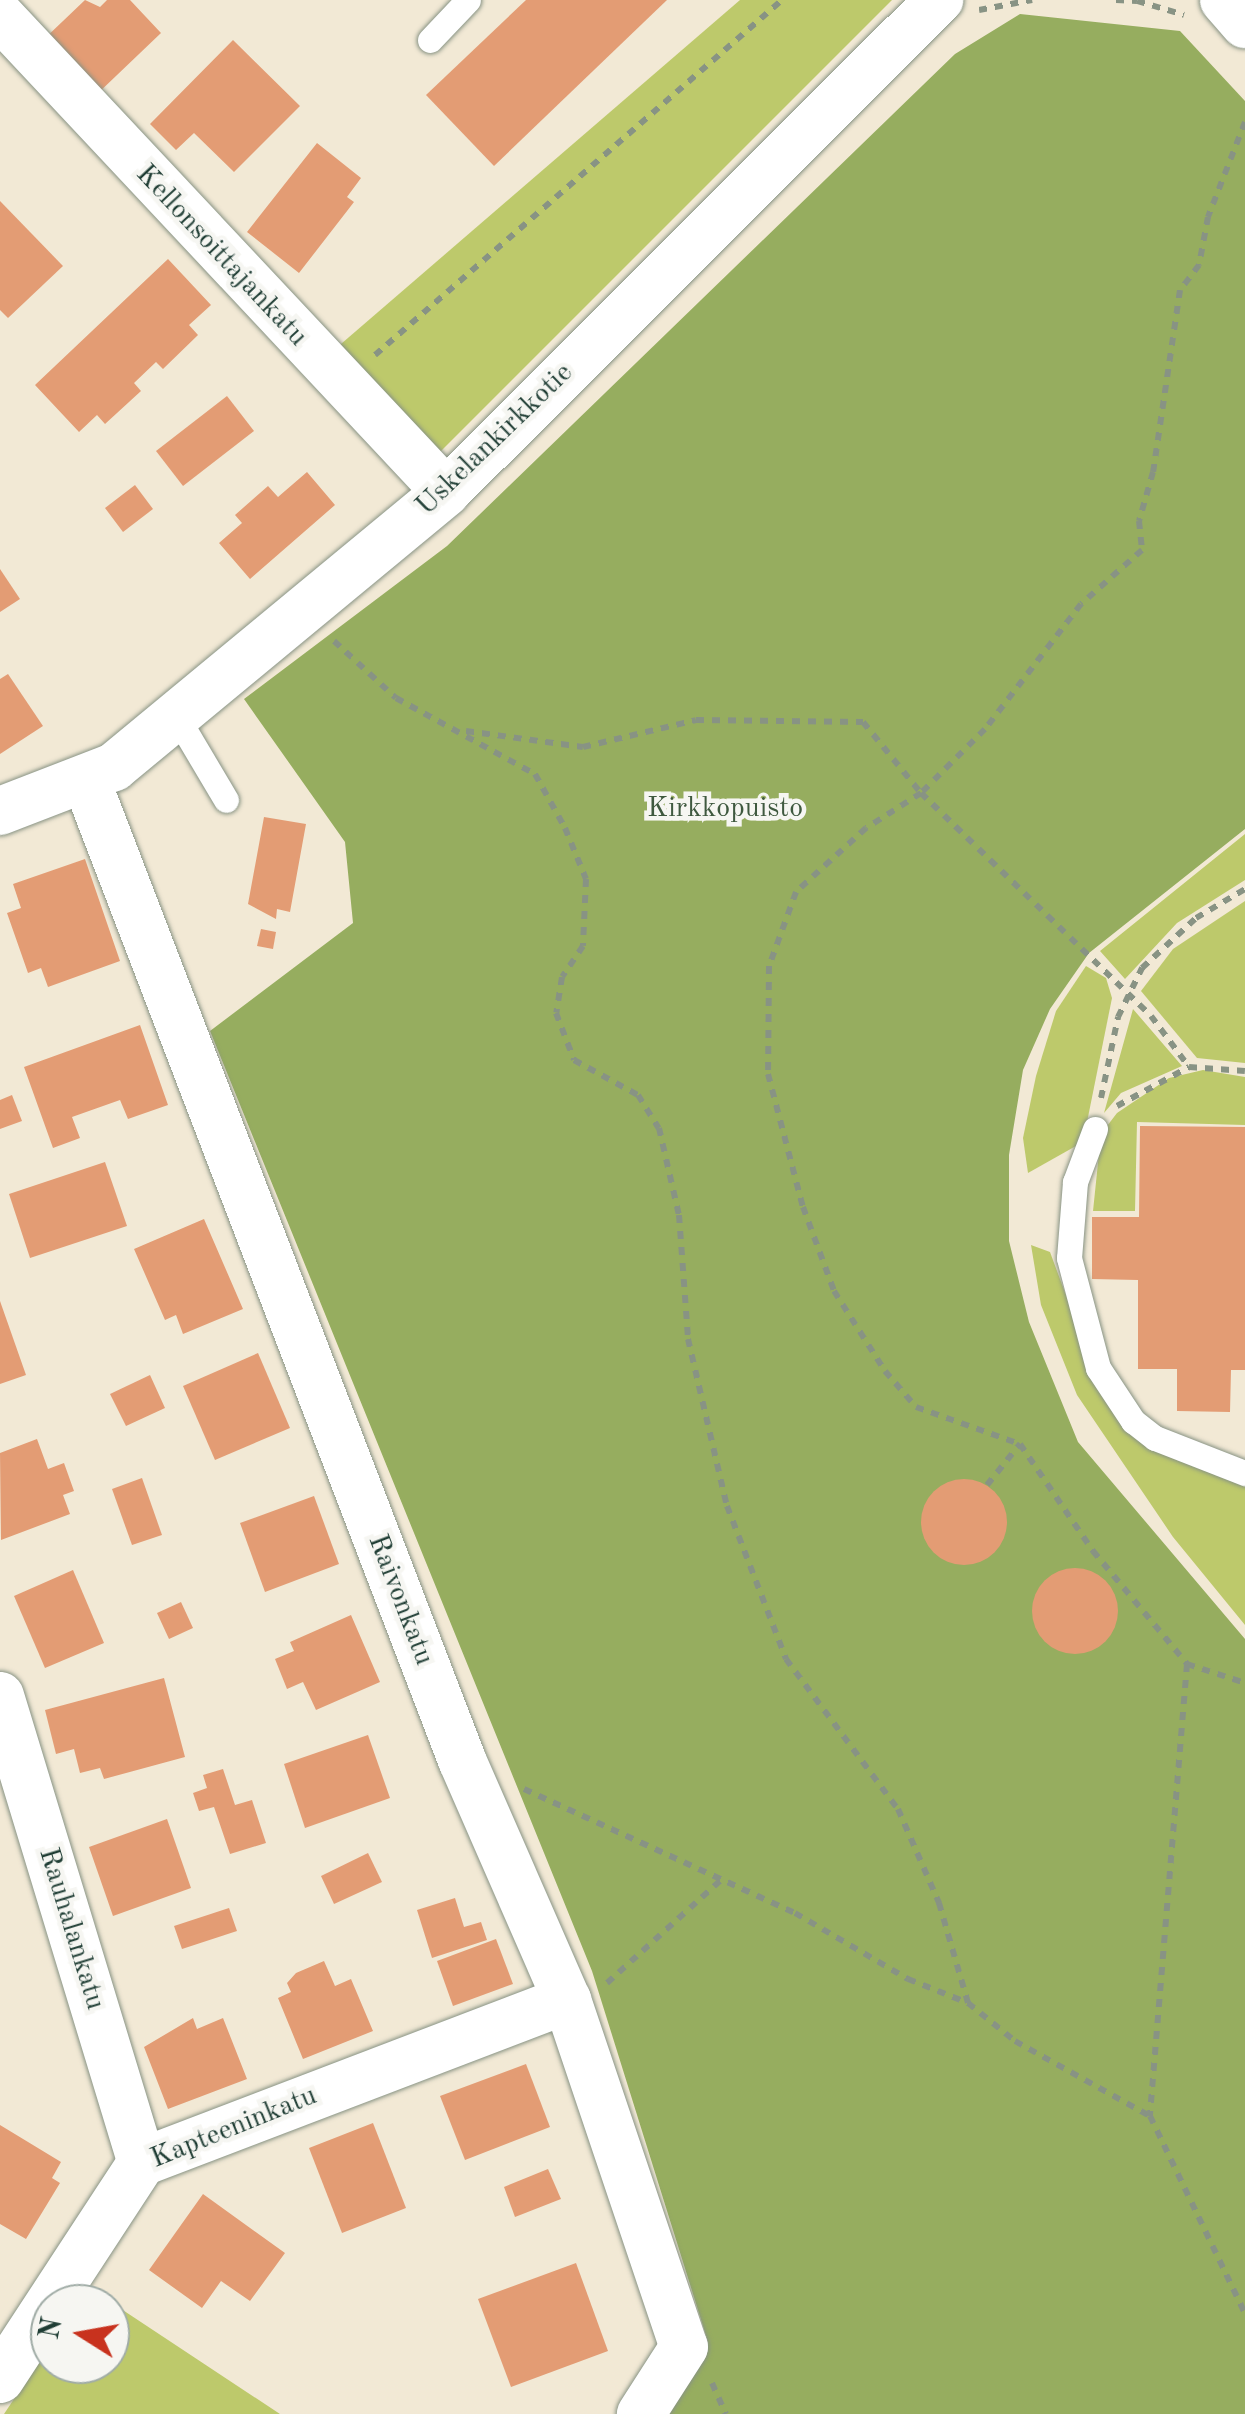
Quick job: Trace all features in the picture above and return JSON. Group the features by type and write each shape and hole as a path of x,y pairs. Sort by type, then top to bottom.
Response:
{"street":[{"name":"Uskelankirkkotie","path":"0,811 86,780 178,720 446,492 939,0"},
{"path":"1206,8 1245,24"},
{"name":"Kellonsoittajankatu","path":"0,16 340,386 446,492"},
{"name":"Raivonkatu","path":"86,780 462,1760 581,1997 684,2347 641,2414"},
{"name":"Rauhalankatu","path":"0,1696 142,2162"},
{"name":"Kapteeninkatu","path":"0,2379 142,2162 581,1997"}],"lane":[{"path":"430,40 468,0"},
{"path":"178,720 226,800"},
{"path":"1095,1129 1075,1182 1069,1258 1098,1368 1133,1422 1155,1438 1245,1473"}],"path":[{"path":"340,386 782,0"},
{"path":"1116,0 1206,8"},
{"path":"1245,122 1208,217 1199,265 1180,290 1139,521 1142,550 1081,604 986,729 922,794 866,828 796,892 769,966 768,1074 803,1208 834,1291 884,1372 916,1408 1020,1444 1093,1551 1188,1664 1245,1683"},
{"path":"344,651 396,698 535,774 566,828 586,879 583,946 562,977 556,1012 574,1060 638,1095 659,1128 679,1215 688,1339 727,1506 786,1659 898,1809 939,1902 968,2003"},
{"path":"460,730 583,747 696,720 862,722 922,794 1126,994 1189,1067"},
{"path":"1095,1129 1126,994 1164,945 1245,888"},
{"path":"1095,1129 1127,1098 1189,1067 1245,1071"},
{"path":"987,1484 1020,1444"},
{"path":"1188,1664 1150,2116 1245,2314"},
{"path":"462,1760 795,1912 908,1979 968,2003 1015,2041 1150,2116"},
{"path":"581,1997 721,1880"}],"green space":[{"path":"740,0 892,0 439,453 334,350"},
{"name":"Kirkkopuisto","path":"1020,14 1180,31 1245,101 1245,829 1089,953 1050,1009 1023,1070 1009,1155 1009,1241 1029,1322 1078,1442 1245,1639 1245,2414 665,2414 708,2342 592,1971 210,1031 353,923 345,842 244,699 447,546 955,54"},
{"path":"1245,834 1245,880 1177,923 1125,979 1100,951"},
{"path":"1245,901 1245,1063 1197,1058 1141,991 1173,949"},
{"path":"1086,966 1106,978 1112,998 1083,1142 1028,1173 1023,1138 1036,1076 1056,1011"},
{"path":"1133,1009 1182,1066 1121,1093 1104,1113"},
{"path":"1203,1070 1245,1077 1245,1125 1137,1122 1135,1211 1093,1211 1101,1134 1117,1113 1169,1078"},
{"path":"1031,1245 1050,1252 1098,1382 1142,1444 1245,1486 1245,1625 1173,1537 1077,1395 1041,1305"},
{"path":"130,2315 280,2414 4,2414 30,2375 30,2384 130,2384"}],"building":[{"path":"85,0 100,7 107,0 130,0 161,33 94,97 41,42"},
{"path":"526,0 667,0 494,166 426,95"},
{"path":"233,40 300,106 234,172 194,133 176,150 150,124"},
{"path":"317,143 361,178 347,197 354,202 299,273 247,232"},
{"path":"0,201 63,266 8,318 0,310"},
{"path":"168,259 211,305 189,325 198,335 163,369 156,362 134,383 141,391 105,424 97,415 79,432 35,385"},
{"path":"227,396 254,431 183,486 156,451"},
{"path":"307,472 335,505 250,579 219,543 242,523 235,515 268,486 278,497"},
{"path":"135,485 153,509 123,532 105,508"},
{"path":"0,569 20,599 0,612"},
{"path":"8,674 43,726 0,754 0,679"},
{"path":"264,817 306,824 290,912 277,909 276,919 248,904"},
{"path":"85,859 120,961 48,987 41,968 28,973 7,913 21,908 13,884"},
{"path":"261,929 276,932 273,949 257,946"},
{"path":"140,1025 168,1105 128,1119 120,1100 72,1117 80,1138 53,1148 24,1067"},
{"path":"12,1095 22,1121 0,1129 0,1100"},
{"path":"1140,1126 1245,1127 1245,1370 1231,1370 1230,1412 1177,1411 1177,1369 1138,1369 1138,1280 1092,1279 1092,1217 1139,1217"},
{"path":"105,1162 127,1226 30,1258 9,1194"},
{"path":"204,1219 243,1309 183,1334 176,1315 165,1320 134,1249"},
{"path":"0,1301 26,1375 0,1384"},
{"path":"258,1353 290,1428 215,1460 183,1386"},
{"path":"150,1375 165,1408 126,1426 110,1394"},
{"path":"37,1439 48,1469 64,1463 74,1491 63,1495 70,1514 1,1540 0,1453"},
{"path":"142,1478 162,1535 132,1545 112,1489"},
{"path":"964,1479 994,1492 1007,1522 994,1552 964,1565 934,1552 921,1522 934,1492"},
{"path":"314,1496 339,1564 265,1592 240,1523"},
{"path":"1075,1568 1105,1581 1118,1611 1105,1641 1075,1654 1045,1641 1032,1611 1045,1581"},
{"path":"73,1570 104,1643 45,1668 14,1596"},
{"path":"181,1602 193,1628 169,1639 157,1613"},
{"path":"351,1615 380,1682 316,1710 303,1682 287,1689 275,1659 294,1651 290,1642"},
{"path":"164,1678 185,1757 104,1779 100,1768 80,1773 74,1749 56,1754 45,1710"},
{"path":"368,1735 390,1798 305,1828 284,1764"},
{"path":"223,1769 235,1805 252,1800 266,1843 230,1854 214,1807 199,1811 193,1793 207,1788 203,1775"},
{"path":"167,1819 191,1888 113,1916 89,1847"},
{"path":"368,1853 382,1882 334,1904 321,1876"},
{"path":"455,1898 464,1927 481,1922 487,1940 432,1958 417,1910"},
{"path":"229,1908 237,1931 182,1949 174,1926"},
{"path":"496,1939 513,1984 453,2006 437,1961"},
{"path":"324,1961 335,1986 351,1979 373,2031 303,2059 278,1998 291,1992 287,1983 296,1973"},
{"path":"193,2018 197,2029 223,2018 247,2079 168,2109 144,2047"},
{"path":"526,2064 550,2127 465,2160 440,2096"},
{"path":"373,2123 406,2208 342,2233 309,2148"},
{"path":"0,2125 61,2162 52,2178 60,2183 26,2239 0,2224"},
{"path":"548,2169 561,2199 515,2217 504,2187"},
{"path":"203,2194 285,2253 250,2301 221,2281 202,2308 149,2270"},
{"path":"576,2263 608,2351 511,2387 478,2299"}]}
